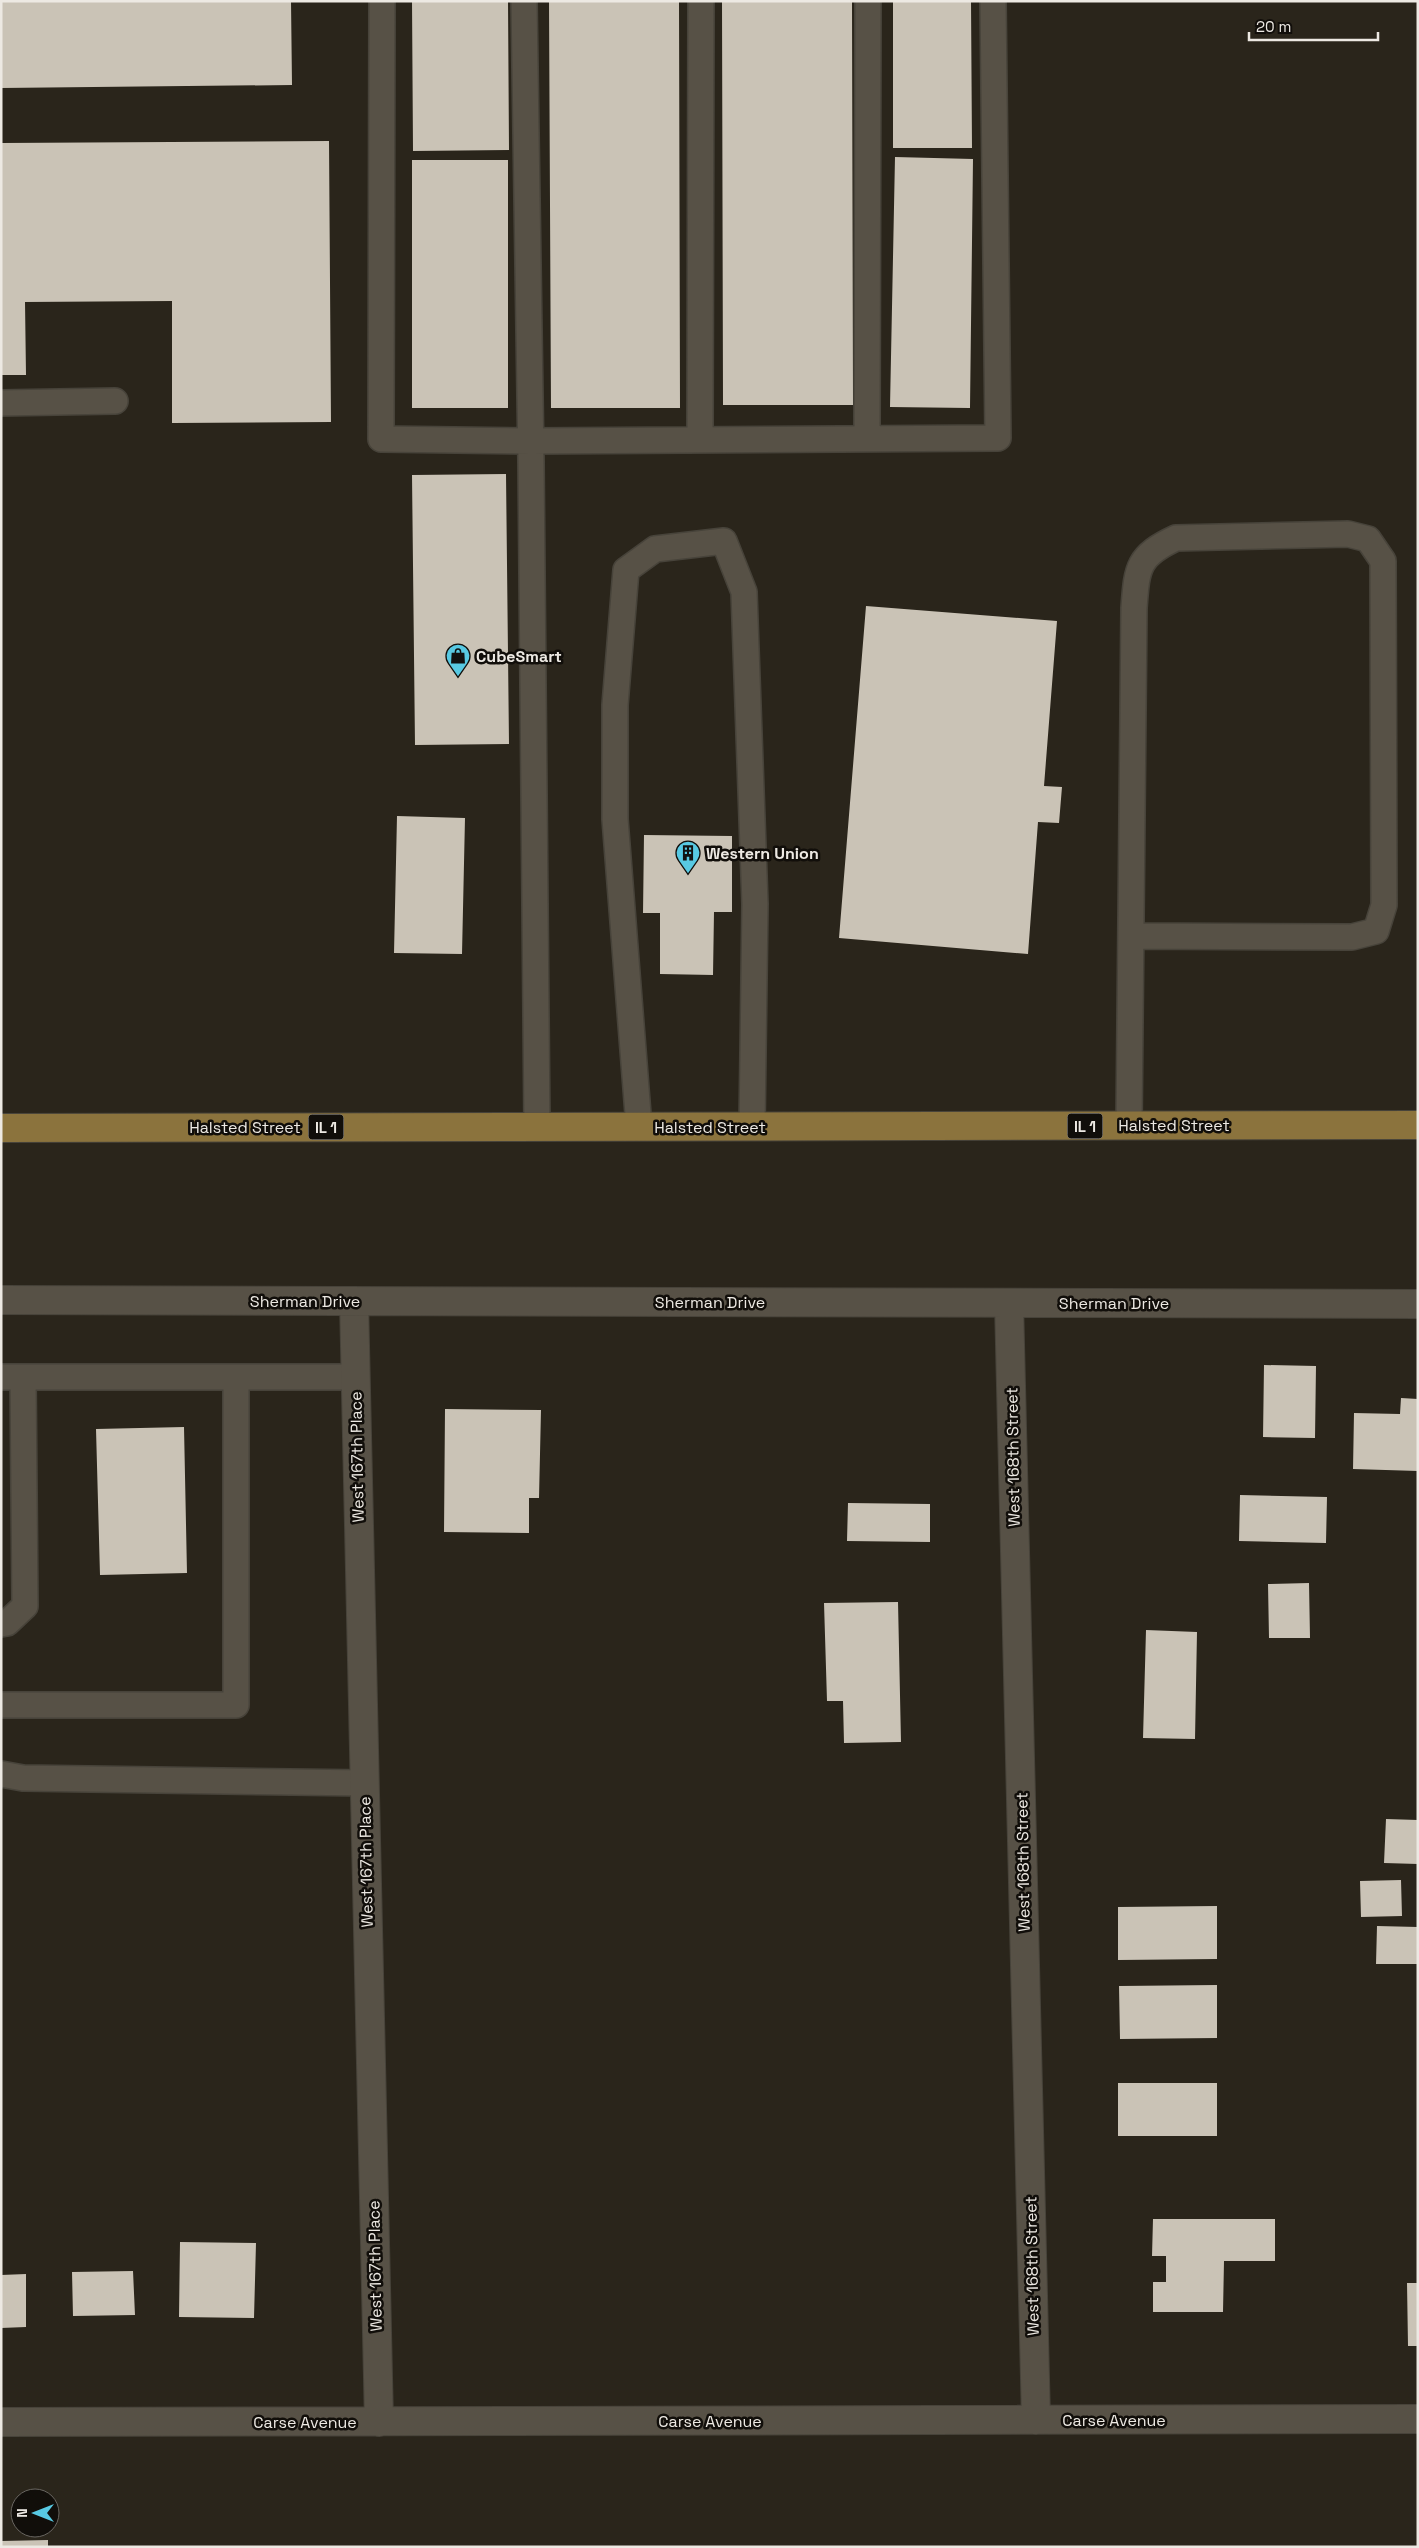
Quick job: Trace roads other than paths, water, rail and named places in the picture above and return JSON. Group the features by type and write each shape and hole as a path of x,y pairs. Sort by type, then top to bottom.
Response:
{"main road":[{"name":"Halsted Street","path":"1,1128 1418,1125"}],"street":[{"name":"Sherman Drive","path":"1,1300 1418,1304"},
{"name":"West 167th Place","path":"354,1301 379,2422"},
{"name":"West 168th Street","path":"1010,1303 1036,2420"},
{"name":"Carse Avenue","path":"1,2422 1418,2419"}],"lane":[{"path":"382,1 381,439 531,442 998,438 993,1"},
{"path":"524,1 531,442 537,1127"},
{"path":"700,440 701,1"},
{"path":"867,439 868,1"},
{"path":"1,403 115,401"},
{"path":"1129,1126 1133,936 1133,665 1137,572 1155,548 1176,538 1348,534 1368,539 1384,561 1384,905 1376,931 1352,937 1133,936"},
{"path":"639,1127 615,818 616,705 626,570 655,549 724,541 744,592 755,904 752,1127"},
{"path":"1,1624 7,1624 25,1606 12,1377 356,1377"},
{"path":"1,1705 236,1705 236,1378"},
{"path":"1,1774 33,1778 365,1783"}],"place":[{"name":"CubeSmart","path":"458,677"},
{"name":"Western Union","path":"688,874"}]}
